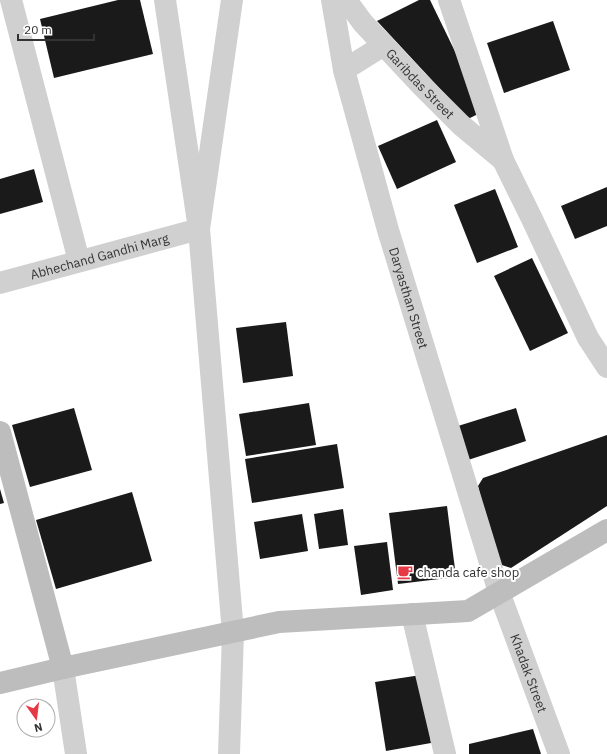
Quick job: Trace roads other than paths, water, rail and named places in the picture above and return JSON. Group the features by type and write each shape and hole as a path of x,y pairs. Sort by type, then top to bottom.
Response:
{"street":[{"path":"11,0 79,262"},
{"path":"165,0 199,229 233,633 229,754"},
{"path":"199,229 232,0"},
{"name":"Daryasthan Street","path":"332,0 344,70 388,230 499,592"},
{"name":"Garibdas Street","path":"346,0 363,23 461,125 503,160"},
{"path":"449,0 503,160 588,338 607,367"},
{"path":"344,70 384,45"},
{"name":"Abhechand Gandhi Marg","path":"0,283 199,229"},
{"path":"0,432 63,668 76,754"},
{"path":"0,683 279,622 468,611 607,530"},
{"name":"Khadak Street","path":"499,592 559,754"},
{"path":"412,614 445,754"}],"place":[{"name":"chanda cafe shop","path":"405,572"}]}
